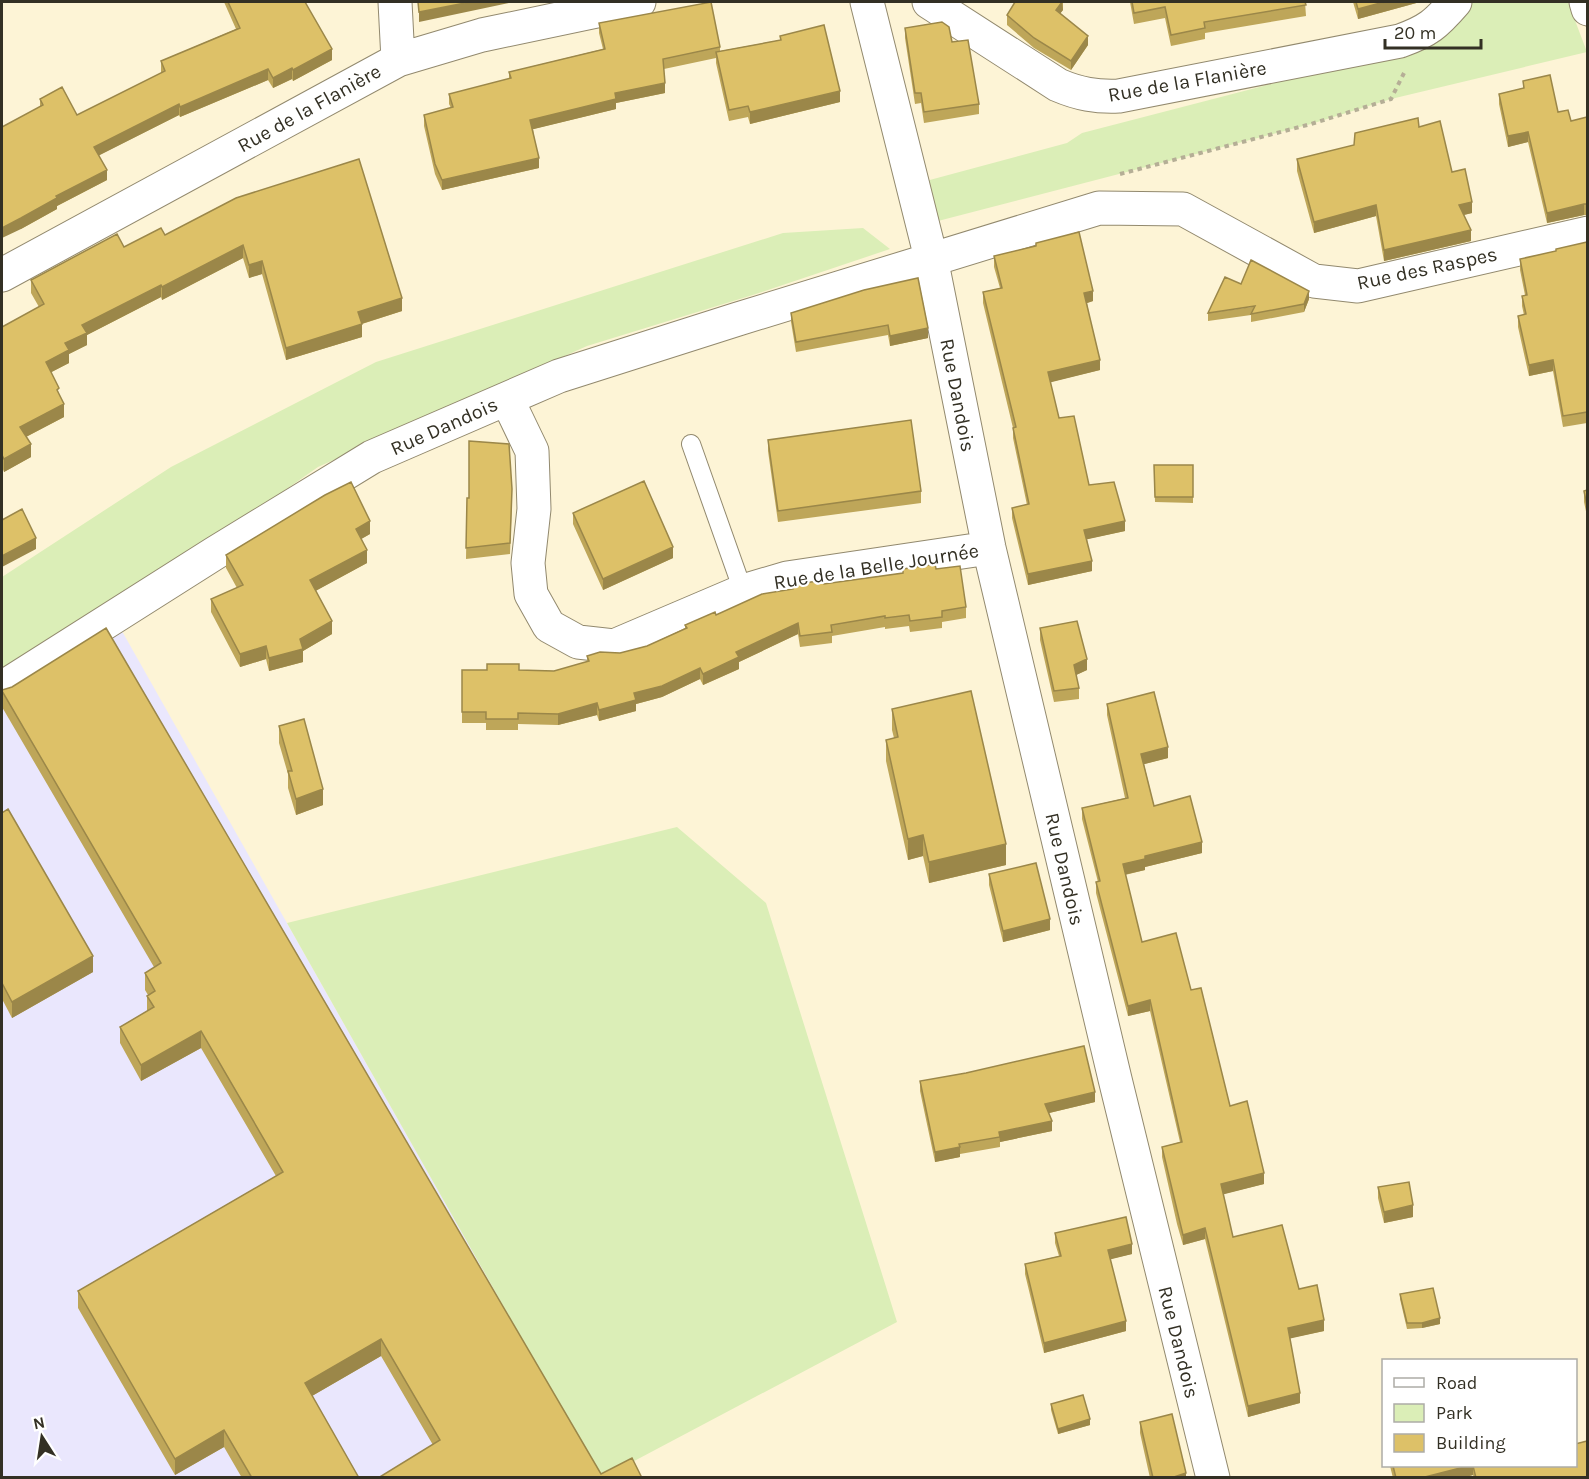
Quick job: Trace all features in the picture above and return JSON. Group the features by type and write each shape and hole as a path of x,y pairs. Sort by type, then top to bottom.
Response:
{"street":[{"path":"395,2 398,60"},
{"name":"Rue de la Flanière","path":"2,275 398,60 482,35 639,2"},
{"name":"Rue Dandois","path":"867,2 931,258 989,548 1114,1079 1213,1478"},
{"name":"Rue de la Flanière","path":"929,2 1059,85 1078,94 1097,97 1119,96 1400,41 1424,32 1455,2"},
{"path":"1586,2 1587,9"},
{"name":"Rue des Raspes","path":"931,258 1098,208 1183,208 1314,281 1358,285 1587,233"},
{"name":"Rue Dandois","path":"2,688 372,457 559,376 931,258"},
{"name":"Rue de la Belle Journée","path":"507,399 532,451 534,509 528,563 531,594 549,626 578,642 614,646 743,591 787,578 989,548"}],"lane":[{"path":"691,444 743,591"}],"path":[{"path":"1119,174 1311,124 1391,99"}],"shaded area":[{"path":"114,617 600,1477 2,1478 2,684"}],"green space":[{"path":"1473,2 1568,2 1587,52 1391,99 1311,124 938,221 926,181 1067,143 1082,133 1417,46"},
{"path":"863,228 890,249 756,294 587,346 318,467 147,587 2,677 2,577 171,467 376,362 783,233"},
{"path":"677,827 766,903 897,1322 604,1477 600,1477 287,923"}],"building":[{"path":"228,2 305,2 332,49 273,78 268,69 180,107 179,104 94,147 107,170 56,196 57,198 2,228 2,127 43,105 40,99 62,87 77,115 165,71 161,61 240,28"},
{"path":"418,2 470,2 419,12"},
{"path":"711,2 720,47 663,59 665,83 615,93 616,99 530,120 539,158 442,180 435,164 424,115 453,107 449,94 511,78 509,72 605,49 599,23"},
{"path":"1015,2 1062,2 1056,10 1088,36 1071,61 1034,38 1007,15"},
{"path":"1132,2 1305,2 1306,5 1204,22 1205,28 1171,35 1165,7 1134,13"},
{"path":"1356,2 1384,2 1358,9"},
{"path":"942,22 949,27 952,42 968,40 979,104 924,112 921,93 915,93 905,28"},
{"path":"824,25 840,91 750,112 748,106 729,110 716,52 781,40 780,36"},
{"path":"1550,75 1558,112 1568,110 1571,121 1587,117 1587,204 1547,213 1528,132 1508,136 1499,94 1524,88 1523,81"},
{"path":"1418,118 1419,127 1440,121 1452,172 1465,169 1472,202 1459,205 1471,230 1384,250 1376,205 1314,222 1297,159 1354,145 1355,133"},
{"path":"359,159 402,298 358,312 362,324 286,348 262,261 249,265 243,245 82,325 87,333 65,343 69,350 46,362 64,404 20,427 31,444 4,459 2,455 2,327 44,304 31,280 117,234 124,247 161,228 165,235 236,198"},
{"path":"1079,232 1093,291 1084,293 1100,360 1048,372 1059,418 1074,416 1089,485 1114,482 1125,521 1084,530 1092,561 1028,574 1012,508 1029,504 1013,428 1016,427 983,292 1002,288 994,256"},
{"path":"1587,242 1587,412 1563,416 1553,360 1529,365 1518,316 1526,314 1522,296 1527,295 1520,259"},
{"path":"1251,260 1309,291 1304,304 1251,314 1255,306 1208,313 1225,277 1241,284"},
{"path":"918,278 928,328 890,336 888,325 796,342 791,313 864,290"},
{"path":"911,420 921,491 778,511 768,440"},
{"path":"469,441 509,444 512,489 510,543 466,548"},
{"path":"1154,465 1193,465 1193,497 1155,497"},
{"path":"644,481 673,547 603,579 573,513"},
{"path":"351,482 370,521 356,529 367,550 310,580 332,621 300,639 303,649 269,658 266,646 240,654 211,599 243,585 226,555 325,495"},
{"path":"1587,490 1587,506 1584,491"},
{"path":"22,509 36,538 2,556 2,520"},
{"path":"935,564 936,569 960,566 966,607 942,611 942,617 910,621 909,615 885,618 885,616 831,625 832,632 800,636 798,623 736,652 739,657 703,674 700,668 662,686 634,693 636,700 599,710 597,703 558,714 518,713 518,719 486,719 486,712 462,712 462,670 487,670 487,664 519,664 519,670 554,671 589,661 587,656 600,652 620,653 647,646 715,612 716,615 762,594 793,589 792,585 824,580 824,584 903,573 903,569"},
{"path":"1077,621 1087,659 1074,665 1079,688 1054,691 1040,628"},
{"path":"106,628 601,1474 632,1458 642,1478 378,1478 440,1440 381,1339 305,1383 359,1478 252,1478 224,1430 175,1459 78,1291 283,1172 201,1031 141,1065 120,1027 154,1007 147,996 155,991 145,973 161,963 2,691"},
{"path":"971,691 1006,844 929,862 923,835 908,839 886,740 898,737 892,709"},
{"path":"1154,692 1168,747 1141,754 1154,806 1190,796 1202,842 1145,856 1145,859 1123,864 1142,942 1176,933 1191,990 1201,988 1230,1106 1247,1101 1264,1173 1221,1184 1233,1237 1282,1225 1299,1289 1317,1285 1324,1320 1288,1328 1300,1393 1248,1406 1205,1228 1183,1235 1162,1147 1182,1142 1150,1000 1128,1006 1096,882 1100,881 1082,808 1128,798 1107,704"},
{"path":"304,719 323,789 296,799 288,771 292,771 279,726"},
{"path":"8,809 93,956 12,1002 2,983 2,813"},
{"path":"1036,863 1050,919 1003,931 989,874"},
{"path":"1084,1046 1095,1092 1045,1104 1052,1121 999,1132 1000,1137 959,1144 960,1147 935,1152 920,1081"},
{"path":"1409,1182 1413,1205 1384,1212 1378,1187"},
{"path":"1126,1217 1132,1244 1108,1250 1126,1321 1044,1343 1025,1264 1061,1256 1055,1233"},
{"path":"1433,1288 1440,1318 1422,1323 1407,1323 1400,1294"},
{"path":"1083,1395 1090,1419 1058,1429 1051,1404"},
{"path":"1172,1414 1186,1473 1171,1478 1153,1478 1140,1422"},
{"path":"1587,1441 1587,1478 1476,1478 1473,1467 1577,1467 1577,1444"},
{"path":"1393,1467 1464,1467 1421,1478 1396,1478"}]}
